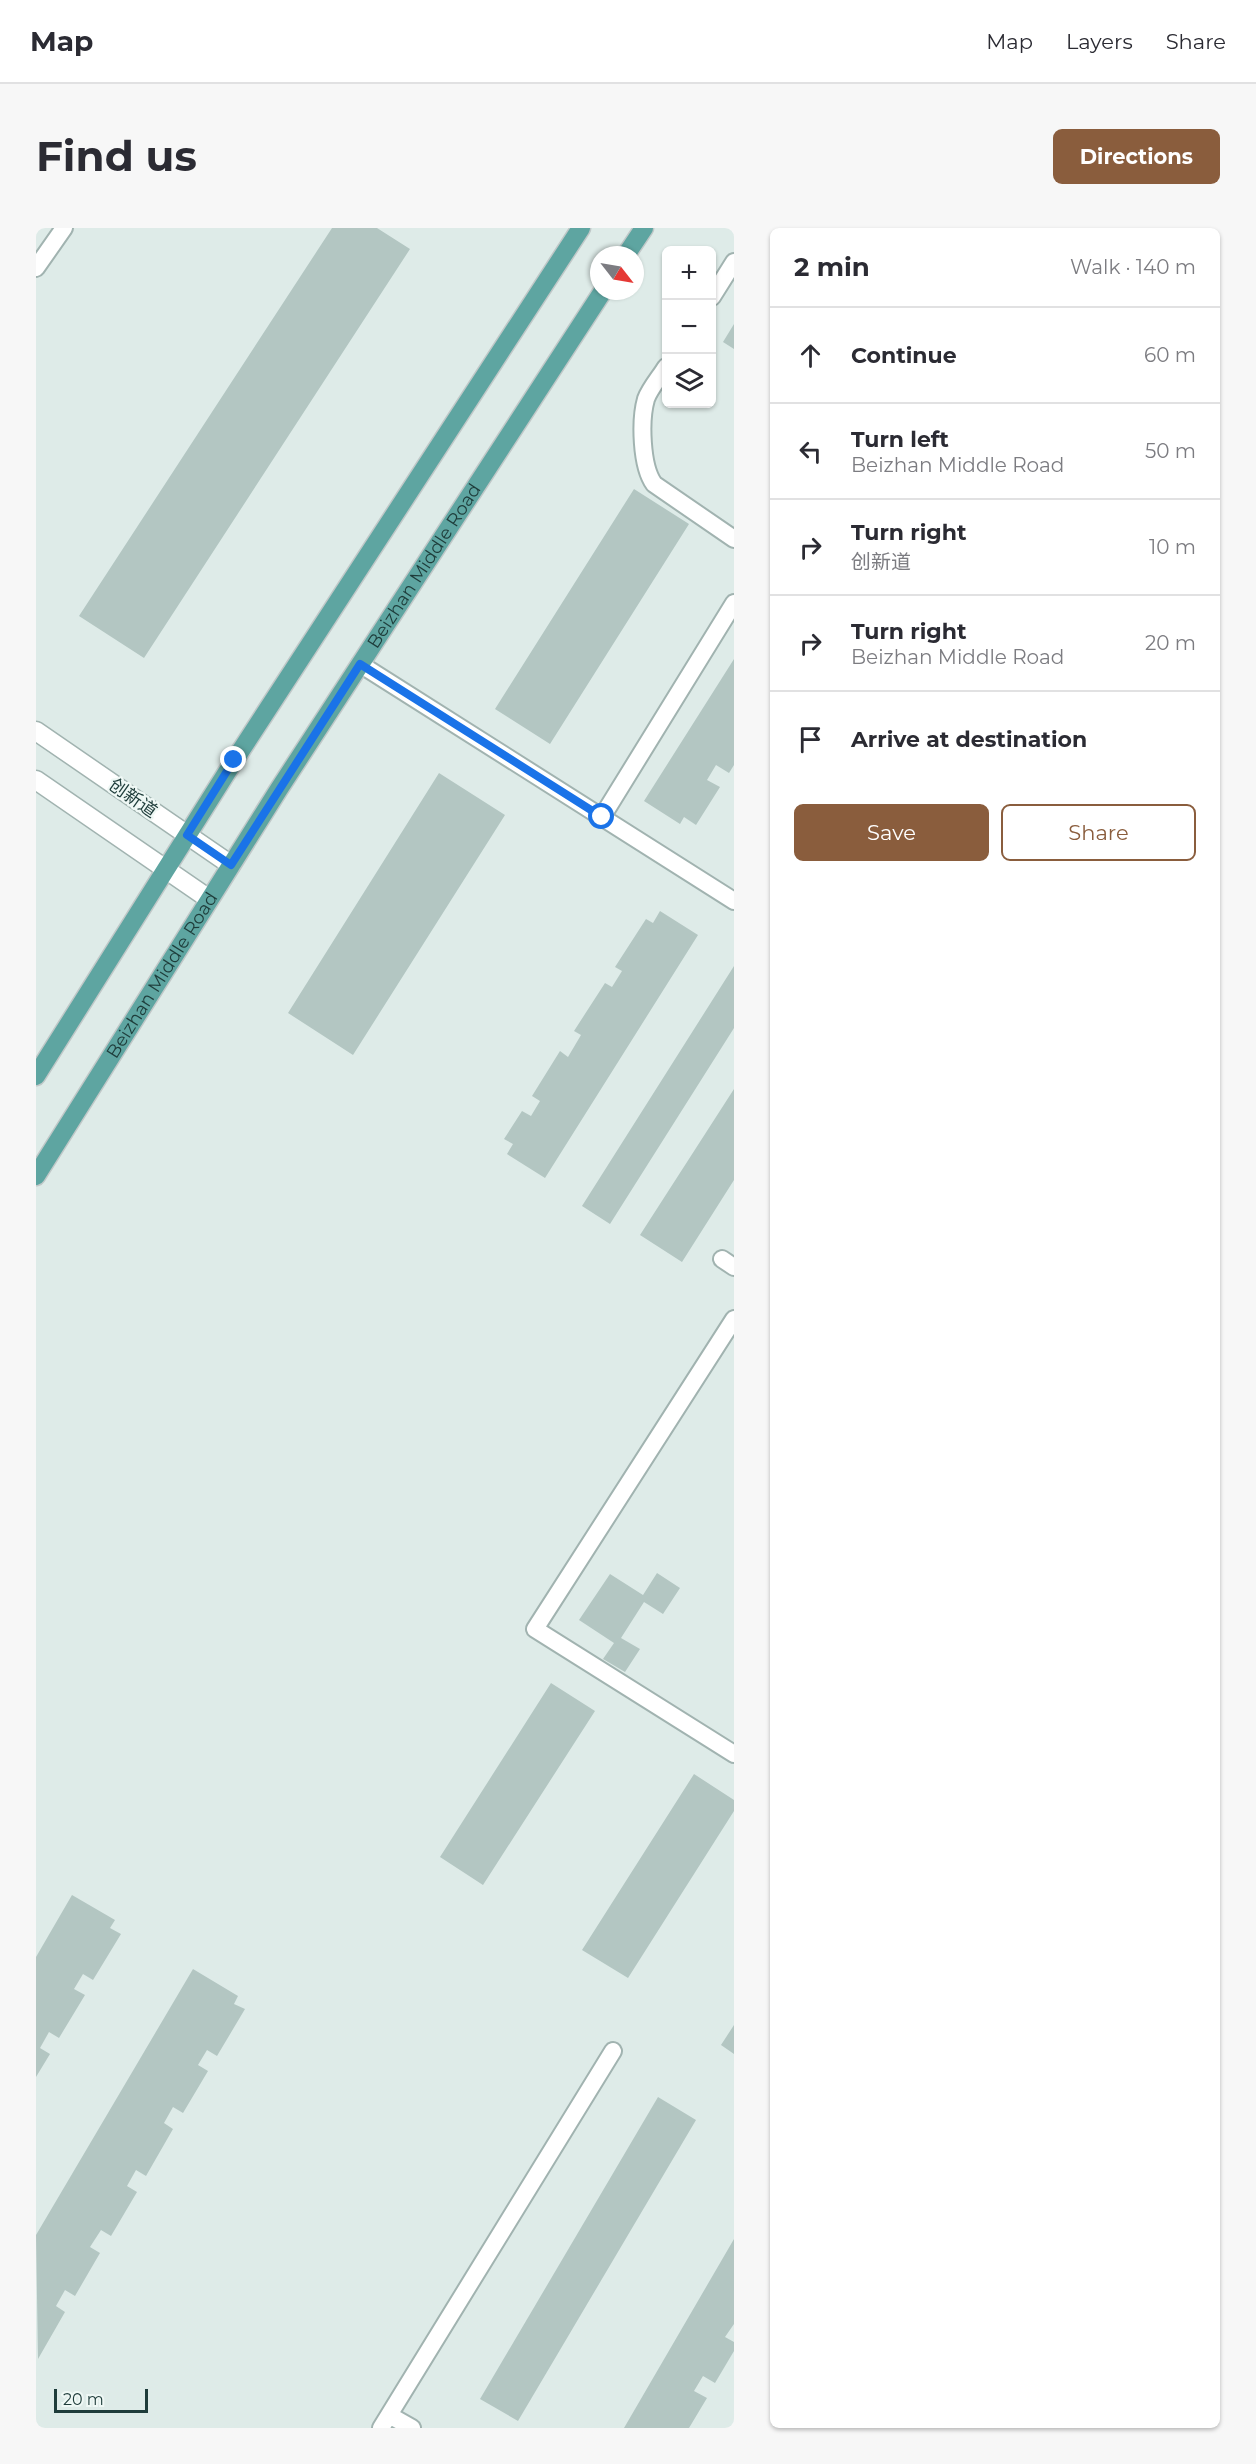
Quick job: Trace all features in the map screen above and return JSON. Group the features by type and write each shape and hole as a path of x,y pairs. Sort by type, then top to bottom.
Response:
{"main road":[{"path":"36,1076 187,835 581,228"},
{"path":"632,246 644,228"},
{"name":"Beizhan Middle Road","path":"36,1176 209,899 597,300"}],"street":[{"name":"创新道","path":"36,731 231,865"},
{"path":"36,780 209,899"}],"lane":[{"path":"36,268 64,228"},
{"path":"716,289 734,262"},
{"path":"662,373 647,397 642,422 647,475 654,484 734,539"},
{"path":"602,817 734,603"},
{"path":"360,664 734,901"},
{"path":"734,1318 536,1629 734,1754"},
{"path":"412,2428 385,2422 613,2051"}],"building":[{"path":"332,228 377,228 410,249 144,658 79,616"},
{"path":"734,324 734,349 723,342"},
{"path":"634,489 689,524 550,744 495,709"},
{"path":"734,659 734,765 729,773 716,765 707,780 720,787 696,825 684,817 680,824 644,801"},
{"path":"439,773 505,815 353,1055 288,1013"},
{"path":"660,911 698,935 545,1178 507,1154 513,1144 504,1139 522,1111 531,1116 540,1101 532,1096 560,1051 568,1057 581,1035 574,1031 605,983 612,987 622,971 615,967 646,919 653,923"},
{"path":"734,966 734,1028 610,1224 582,1206"},
{"path":"734,1089 734,1180 682,1262 640,1235"},
{"path":"657,1573 680,1588 663,1614 644,1602 621,1638 640,1649 625,1672 603,1659 614,1643 579,1620 610,1574 643,1595"},
{"path":"551,1683 595,1711 483,1885 440,1857"},
{"path":"694,1774 734,1800 734,1811 628,1978 582,1950"},
{"path":"72,1895 115,1920 110,1928 121,1934 93,1980 83,1974 74,1989 85,1995 59,2038 49,2032 40,2048 50,2054 36,2077 36,1957"},
{"path":"193,1969 238,1996 234,2004 245,2009 217,2056 207,2050 198,2065 208,2071 183,2113 173,2107 164,2123 173,2129 146,2176 136,2170 127,2186 137,2192 111,2236 101,2230 90,2247 100,2253 75,2296 65,2290 56,2306 65,2312 38,2359 36,2235"},
{"path":"734,2025 734,2054 721,2045"},
{"path":"658,2097 696,2120 518,2421 480,2399"},
{"path":"734,2239 734,2324 725,2337 734,2342 734,2351 715,2383 703,2376 694,2391 707,2398 689,2428 624,2428"}],"route":[{"path":"234,760 187,835 231,865 360,664 602,817"}]}
